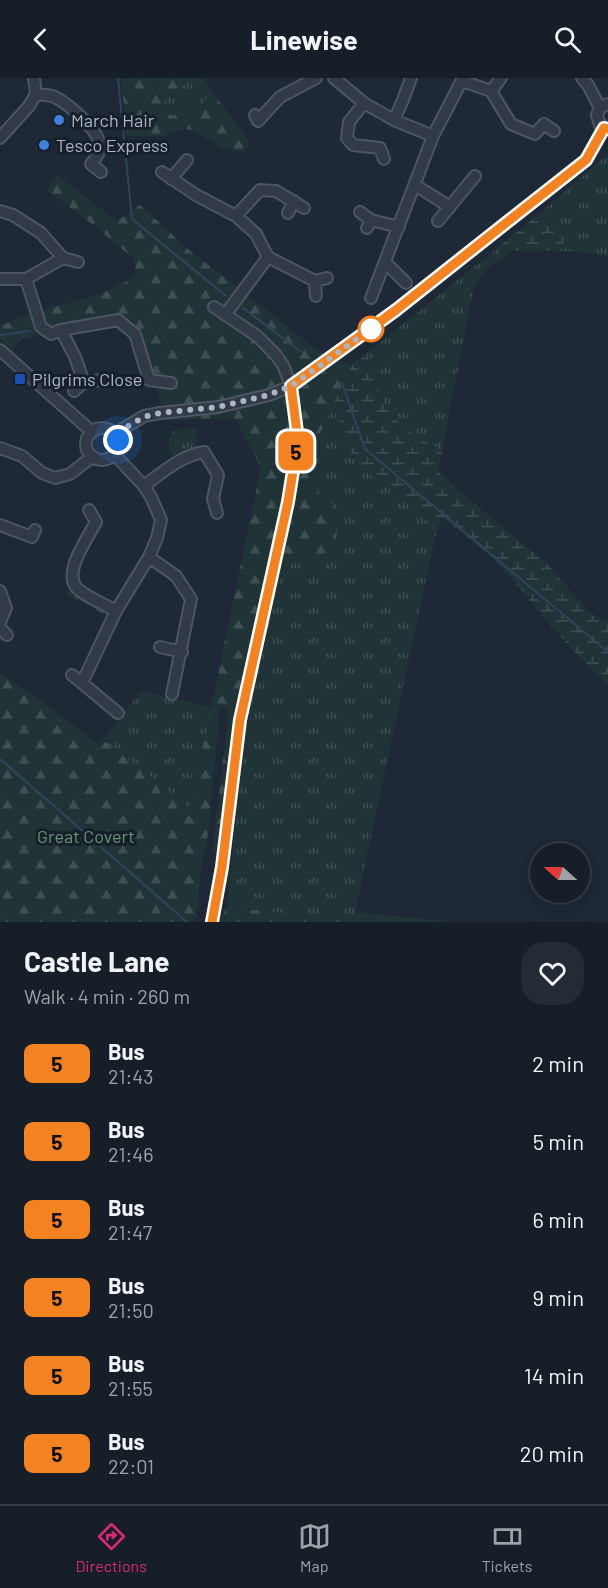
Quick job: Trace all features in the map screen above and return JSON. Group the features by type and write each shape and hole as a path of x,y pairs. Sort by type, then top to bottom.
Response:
{"street":[{"path":"0,138 36,94 34,78"},
{"path":"258,122 280,98 316,78"},
{"path":"334,78 364,103 394,120 433,136"},
{"path":"394,120 411,78"},
{"path":"491,91 501,78"},
{"path":"116,433 144,417 160,413 218,407 268,395 291,386 396,310 586,160 606,128 600,125 597,119 604,106 582,78"},
{"path":"372,298 433,136 463,79 491,91 511,124 535,134 547,121 554,131"},
{"path":"36,94 52,96 85,120 83,127 98,138 100,147 91,164 101,172"},
{"path":"364,103 349,122 347,138 353,145 384,150"},
{"path":"187,160 166,176 236,216 256,234 268,257 315,281 327,278"},
{"path":"438,221 475,176"},
{"path":"415,185 450,207"},
{"path":"236,216 260,190 276,191 304,208"},
{"path":"288,213 294,201"},
{"path":"0,211 13,215 40,233 63,258 78,262"},
{"path":"360,212 369,224 399,227"},
{"path":"225,315 268,257"},
{"path":"0,279 26,279 63,258"},
{"path":"386,263 406,283"},
{"path":"26,279 41,327 51,334 61,330 118,320 135,334 147,384 171,383"},
{"path":"315,281 316,296"},
{"path":"212,922 222,867 240,720 288,502 298,440 291,386 283,365 257,336 214,307"},
{"path":"61,330 75,357 84,382"},
{"path":"0,350 79,423 91,431"},
{"path":"74,391 84,382 102,380"},
{"path":"103,427 116,433 118,445 114,454 104,460 92,457 86,447 86,439 91,431 103,427"},
{"path":"0,448 22,456 42,473 55,478 70,474 92,457"},
{"path":"144,486 193,453 204,452 218,475 213,499 216,513"},
{"path":"82,683 116,611 149,557 161,520 144,486 114,454"},
{"path":"89,510 96,522"},
{"path":"96,522 77,557 71,574 72,581 77,589 116,611"},
{"path":"96,522 108,522"},
{"path":"0,525 36,536"},
{"path":"149,557 176,576 192,599 172,694"},
{"path":"0,591 6,608 0,622"},
{"path":"160,647 182,652"},
{"path":"72,675 118,713"}],"green space":[{"path":"121,78 203,78 250,143 242,152 221,147 192,130 184,129 164,136 127,136"},
{"path":"121,78 191,78 158,106 173,116 181,109 200,108 209,94 214,94 250,143 242,152 221,147 192,130 184,129 164,136 127,136"},
{"path":"608,154 608,256 569,251 513,251 490,266 474,286 438,472 547,564 592,615 608,621 608,684 551,626 490,555 442,517 435,538 355,912 454,922 357,922 227,907 243,745 282,566 341,513 308,482 317,440 351,366 537,216"},
{"name":"Great Covert","path":"57,175 117,221 140,205 188,249 316,349 351,366 317,440 308,482 341,513 333,551 282,566 250,714 239,712 220,854 212,853 229,710 220,708 207,842 201,864 197,915 194,922 0,922 0,673 43,702 99,745 103,740 190,809 261,467 235,419 167,420 134,321 116,316 51,328 44,323 43,310 101,294 137,276 133,258 47,190"},
{"path":"537,216 567,236 560,251 513,251 498,247"},
{"path":"31,313 36,333 30,339 24,336 12,351 0,339 0,326"},
{"path":"367,354 377,388 395,418 413,434 442,450 438,472 547,564 592,615 608,621 608,684 579,657 488,554 442,517 437,530 423,519 416,508 355,461 345,440 334,402 351,366"},
{"path":"197,428 196,449 172,457 169,444 173,431"},
{"path":"70,589 92,606 95,605 103,610 107,617 67,596 67,591"},
{"path":"141,691 212,707 190,809 103,740"},
{"path":"227,907 353,921 357,922 219,922"}],"waterway":[{"path":"118,78 132,219 226,296"},
{"path":"243,308 300,351"},
{"path":"0,335 30,331"},
{"path":"342,383 365,449 608,652"},
{"path":"0,759 187,922"}],"bus line":[{"name":"5","path":"212,922 222,867 240,720 288,502 298,440 291,386 396,310 586,160 604,128 608,129"}],"place":[{"name":"March Hair","path":"59,120"},
{"name":"Tesco Express","path":"44,145"},
{"name":"Pilgrims Close","path":"20,379"}],"route":[{"path":"118,440 116,433 144,417 160,413 218,407 268,395 291,386 371,329"}]}
